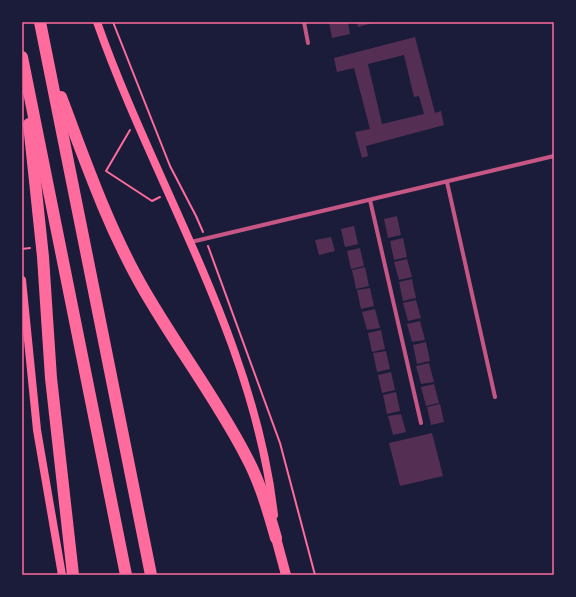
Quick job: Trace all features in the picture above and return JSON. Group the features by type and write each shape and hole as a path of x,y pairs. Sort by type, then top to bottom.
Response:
{"highway":[{"path":"40,22 151,575"},
{"path":"23,60 42,257 51,378 73,575"},
{"path":"23,60 126,575"},
{"path":"48,61 100,201 120,245 157,312 246,456 263,496 276,538"}],"main road":[{"path":"97,22 138,126 191,242 226,326 248,390 264,454 276,538 286,575"},
{"path":"22,282 37,430 62,575"}],"street":[{"path":"304,22 308,43"},
{"path":"191,242 554,156"},
{"path":"447,182 495,397"},
{"path":"370,200 421,423"}],"path":[{"path":"129,130 106,171 152,201"},
{"path":"22,249 30,248"}],"building":[{"path":"329,22 348,22 350,34 332,38"},
{"path":"357,22 377,22 358,27"},
{"path":"415,37 435,113 441,111 444,125 366,146 368,156 362,158 355,132 370,129 354,68 337,72 334,58","holes":["404,55 414,97 419,96 424,114 382,124 368,64"]},
{"path":"397,216 401,235 388,238 384,219"},
{"path":"354,226 358,244 345,247 341,229"},
{"path":"331,237 335,251 319,255 315,240"},
{"path":"403,238 407,257 394,260 390,241"},
{"path":"360,248 364,266 351,269 347,251"},
{"path":"407,259 412,277 399,280 394,262"},
{"path":"365,267 369,286 356,289 352,270"},
{"path":"412,279 416,298 403,301 399,282"},
{"path":"370,288 374,306 361,309 357,290"},
{"path":"416,300 421,318 408,321 403,303"},
{"path":"375,309 380,328 367,330 362,312"},
{"path":"420,321 425,340 412,342 407,324"},
{"path":"381,330 385,349 372,352 368,333"},
{"path":"426,342 430,361 417,364 413,345"},
{"path":"386,351 390,369 377,372 373,353"},
{"path":"429,363 434,382 421,384 416,366"},
{"path":"391,372 395,390 382,393 378,375"},
{"path":"434,384 439,403 426,406 421,387"},
{"path":"396,392 400,411 387,414 383,395"},
{"path":"440,404 444,422 431,425 427,407"},
{"path":"401,414 406,432 393,435 388,416"},
{"path":"432,433 443,476 400,486 389,443"}]}
